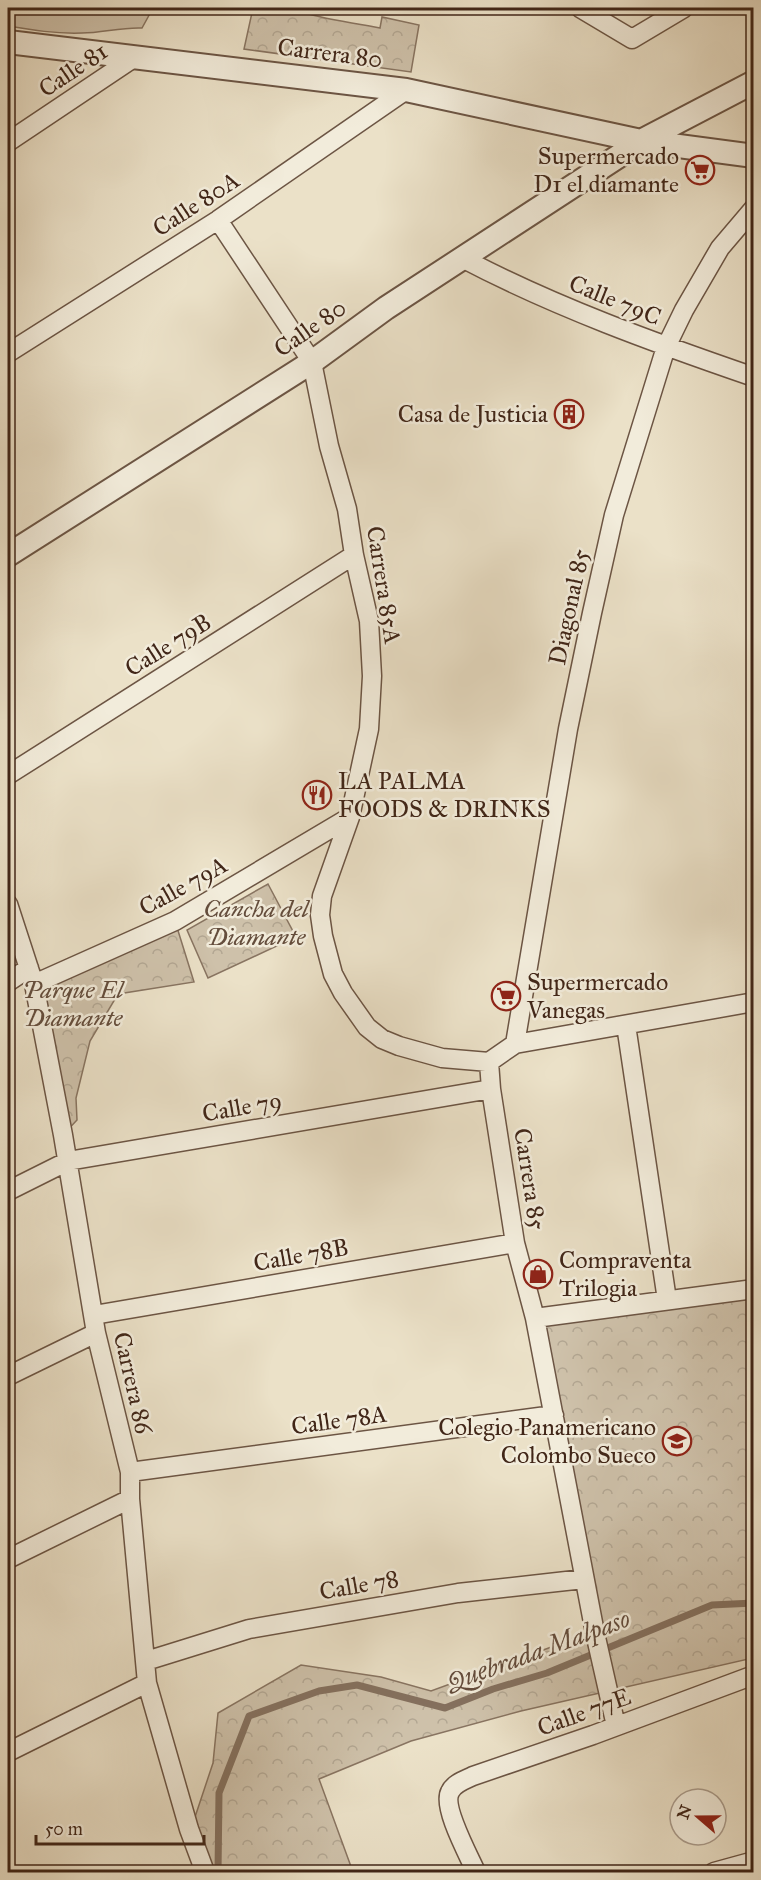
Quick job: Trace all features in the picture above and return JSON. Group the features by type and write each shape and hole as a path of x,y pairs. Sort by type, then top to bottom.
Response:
{"street":[{"path":"580,8 632,39 684,8"},
{"name":"Carrera 80","path":"8,42 406,90 641,141"},
{"name":"Calle 81","path":"8,142 135,57"},
{"name":"Calle 80","path":"8,555 312,362 386,308 641,141 753,82"},
{"name":"Calle 80A","path":"8,353 218,220 406,90"},
{"path":"641,141 753,156"},
{"name":"Diagonal 85","path":"515,1044 568,729 614,515 666,347 684,310 720,248 753,208"},
{"name":"Carrera 85A","path":"218,220 312,362 329,446 349,520 354,555 369,621 372,676 369,729 350,817 322,896 320,915 322,936 330,965 342,993 367,1027 382,1039 442,1058 489,1062"},
{"name":"Calle 79C","path":"462,258 505,281 666,347 753,377"},
{"name":"Calle 79B","path":"8,775 354,555"},
{"name":"Calle 79A","path":"8,982 32,976 175,921 350,817"},
{"name":"Carrera 86","path":"8,904 32,976 68,1161 96,1333 130,1472 130,1499 147,1683 189,1829 205,1872"},
{"path":"489,1062 515,1044 753,1002"},
{"path":"626,1025 666,1300"},
{"name":"Carrera 85","path":"489,1062 491,1089 515,1243 535,1318 584,1579 616,1726"},
{"name":"Calle 79","path":"8,1191 68,1161 491,1089"},
{"name":"Calle 78B","path":"94,1315 515,1243"},
{"path":"535,1318 753,1289"},
{"path":"8,1376 96,1333"},
{"name":"Calle 78A","path":"130,1472 554,1415"},
{"path":"8,1559 130,1499"},
{"name":"Calle 78","path":"146,1661 249,1629 458,1593 584,1579"},
{"name":"Calle 77E","path":"476,1872 449,1809 448,1794 454,1785 473,1776 593,1735 753,1675"},
{"path":"8,1752 147,1683"},
{"path":"593,1735 601,1726 611,1704 632,1714 648,1714"},
{"path":"714,1872 753,1861"}],"green space":[{"path":"8,8 153,8 142,28 72,33 8,26"},
{"path":"253,8 297,8 296,10 317,16 380,28 382,17 419,25 411,72 244,49"},
{"name":"Cancha del Diamante","path":"268,884 296,937 208,978 187,930"},
{"name":"Parque El Diamante","path":"175,921 194,982 118,994 90,1041 76,1098 77,1120 63,1135 34,984"},
{"path":"753,1290 753,1658 521,1711 411,1741 319,1779 353,1872 209,1872 191,1829 213,1763 218,1713 301,1665 381,1677 431,1691 587,1634 531,1318"}],"waterway":[{"name":"Quebrada Malpaso","path":"218,1872 219,1793 249,1716 319,1691 357,1685 445,1708 493,1689 547,1673 712,1605 754,1603"}],"place":[{"name":"Supermercado D1 el diamante","path":"700,170"},
{"name":"Casa de Justicia","path":"569,414"},
{"name":"LA PALMA FOODS & DRINKS","path":"317,795"},
{"name":"Supermercado Vanegas","path":"506,996"},
{"name":"Compraventa Trilogia","path":"538,1274"},
{"name":"Colegio Panamericano Colombo Sueco","path":"677,1441"}]}
